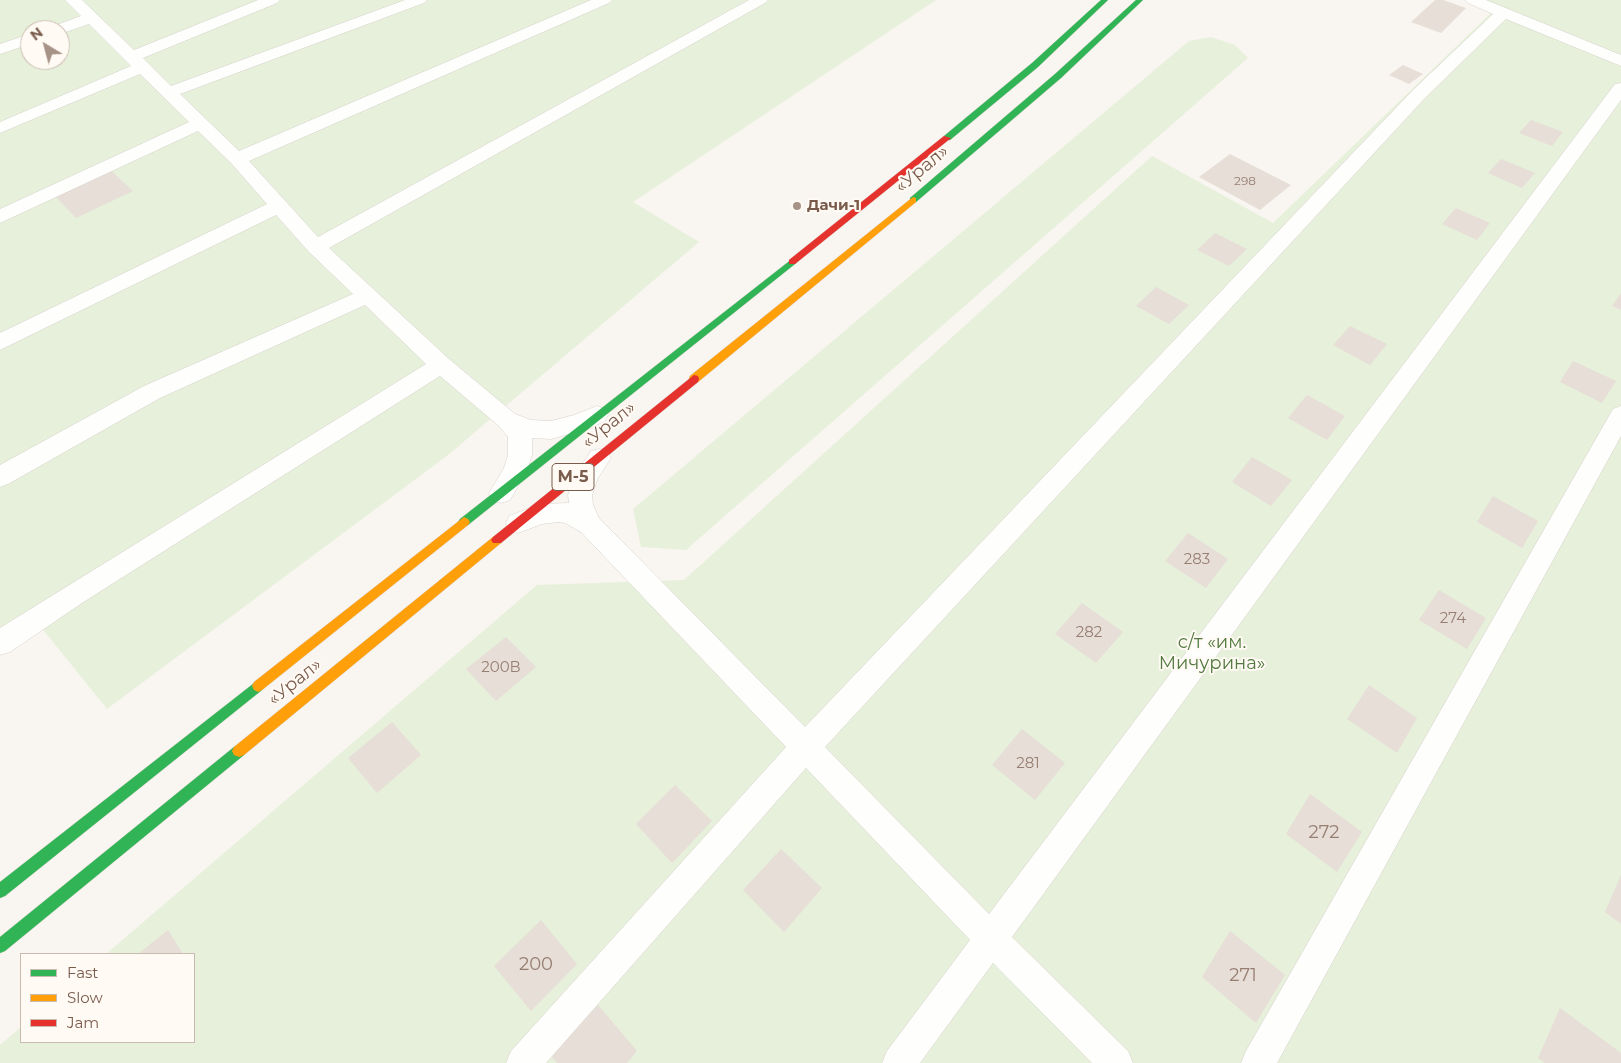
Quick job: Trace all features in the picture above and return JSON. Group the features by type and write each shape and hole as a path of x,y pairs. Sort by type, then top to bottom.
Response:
{"highway":[{"name":"«Урал»","path":"0,891 933,150 1035,65 1104,0"},
{"name":"«Урал»","path":"0,946 958,162 1058,76 1140,0"}],"lane":[{"path":"0,128 272,0"},
{"path":"168,93 419,0"},
{"path":"236,159 604,0"},
{"path":"316,248 760,0"},
{"path":"1473,0 1621,61"},
{"path":"78,1 92,18 236,159 316,248 441,365 507,420 520,437 521,445 515,471 500,495"},
{"path":"523,1063 806,746 1419,94 1504,12"},
{"path":"70,26 92,18"},
{"path":"0,50 20,43"},
{"path":"899,1063 1621,88"},
{"path":"0,217 200,124"},
{"path":"0,342 278,206"},
{"path":"0,477 152,392 366,296"},
{"path":"0,643 73,595 441,365"},
{"path":"507,420 529,429 550,430 579,423 604,412"},
{"path":"1258,1063 1621,415"},
{"path":"590,525 581,504 580,495 586,475 604,452"},
{"path":"516,523 540,514 558,512 569,513 590,525 990,938 1116,1063"}],"green space":[{"path":"0,0 936,0 633,202 699,242 448,455 107,709 28,611 0,628"},
{"path":"1482,0 1621,0 1621,58"},
{"name":"с/т «им. Мичурина»","path":"1492,12 1621,65 1621,1063 0,1063 0,1045 20,1028 20,1043 195,1043 195,953 107,953 537,585 684,580 1152,156 1273,223"},
{"path":"1211,37 1235,45 1248,58 686,550 641,547 633,509 1189,41"}],"building":[{"path":"1435,0 1443,0 1466,8 1441,33 1411,22"},
{"path":"1403,65 1423,74 1409,84 1389,75"},
{"path":"1531,120 1563,132 1552,146 1519,133"},
{"path":"1230,154 1291,185 1260,210 1199,177"},
{"path":"1501,159 1535,173 1522,188 1488,173"},
{"path":"110,170 133,191 76,218 55,196"},
{"path":"1456,208 1490,223 1477,240 1442,224"},
{"path":"1215,233 1247,249 1229,266 1197,250"},
{"path":"1156,287 1189,305 1169,324 1136,306"},
{"path":"1621,293 1621,310 1612,306"},
{"path":"1350,326 1387,344 1370,365 1333,345"},
{"path":"1573,361 1616,381 1602,403 1560,382"},
{"path":"1307,395 1345,416 1327,440 1288,418"},
{"path":"1252,457 1292,480 1271,506 1232,482"},
{"path":"1493,496 1538,521 1522,548 1477,522"},
{"path":"1188,533 1228,559 1206,588 1165,561"},
{"path":"1439,590 1486,618 1467,649 1419,620"},
{"path":"1082,603 1123,632 1096,663 1055,634"},
{"path":"506,637 536,667 496,701 466,669"},
{"path":"1369,685 1417,718 1397,753 1347,719"},
{"path":"392,722 421,755 377,793 348,758"},
{"path":"1022,729 1065,763 1035,800 992,765"},
{"path":"675,785 712,821 672,863 636,824"},
{"path":"1310,794 1362,832 1337,872 1286,834"},
{"path":"781,849 822,888 784,932 743,890"},
{"path":"1621,875 1621,924 1605,912"},
{"path":"541,920 577,964 531,1011 494,966"},
{"path":"168,930 182,953 139,953"},
{"path":"1230,931 1285,975 1256,1023 1202,977"},
{"path":"598,1005 637,1051 627,1063 557,1063 550,1054"},
{"path":"1560,1008 1621,1053 1621,1063 1545,1063 1538,1058"}],"traffic: fast":[{"path":"947,138 1035,65 1105,0"},
{"path":"913,200 1058,76 1140,0"},
{"path":"464,522 792,262"},
{"path":"0,891 258,686"},
{"path":"0,946 239,751"}],"traffic: slow":[{"path":"694,379 913,200"},
{"path":"258,686 464,522"},
{"path":"239,751 497,540"}],"traffic: jam":[{"path":"792,262 947,138"},
{"path":"497,540 694,379"}],"place":[{"name":"Дачи-1","path":"797,206"}]}
